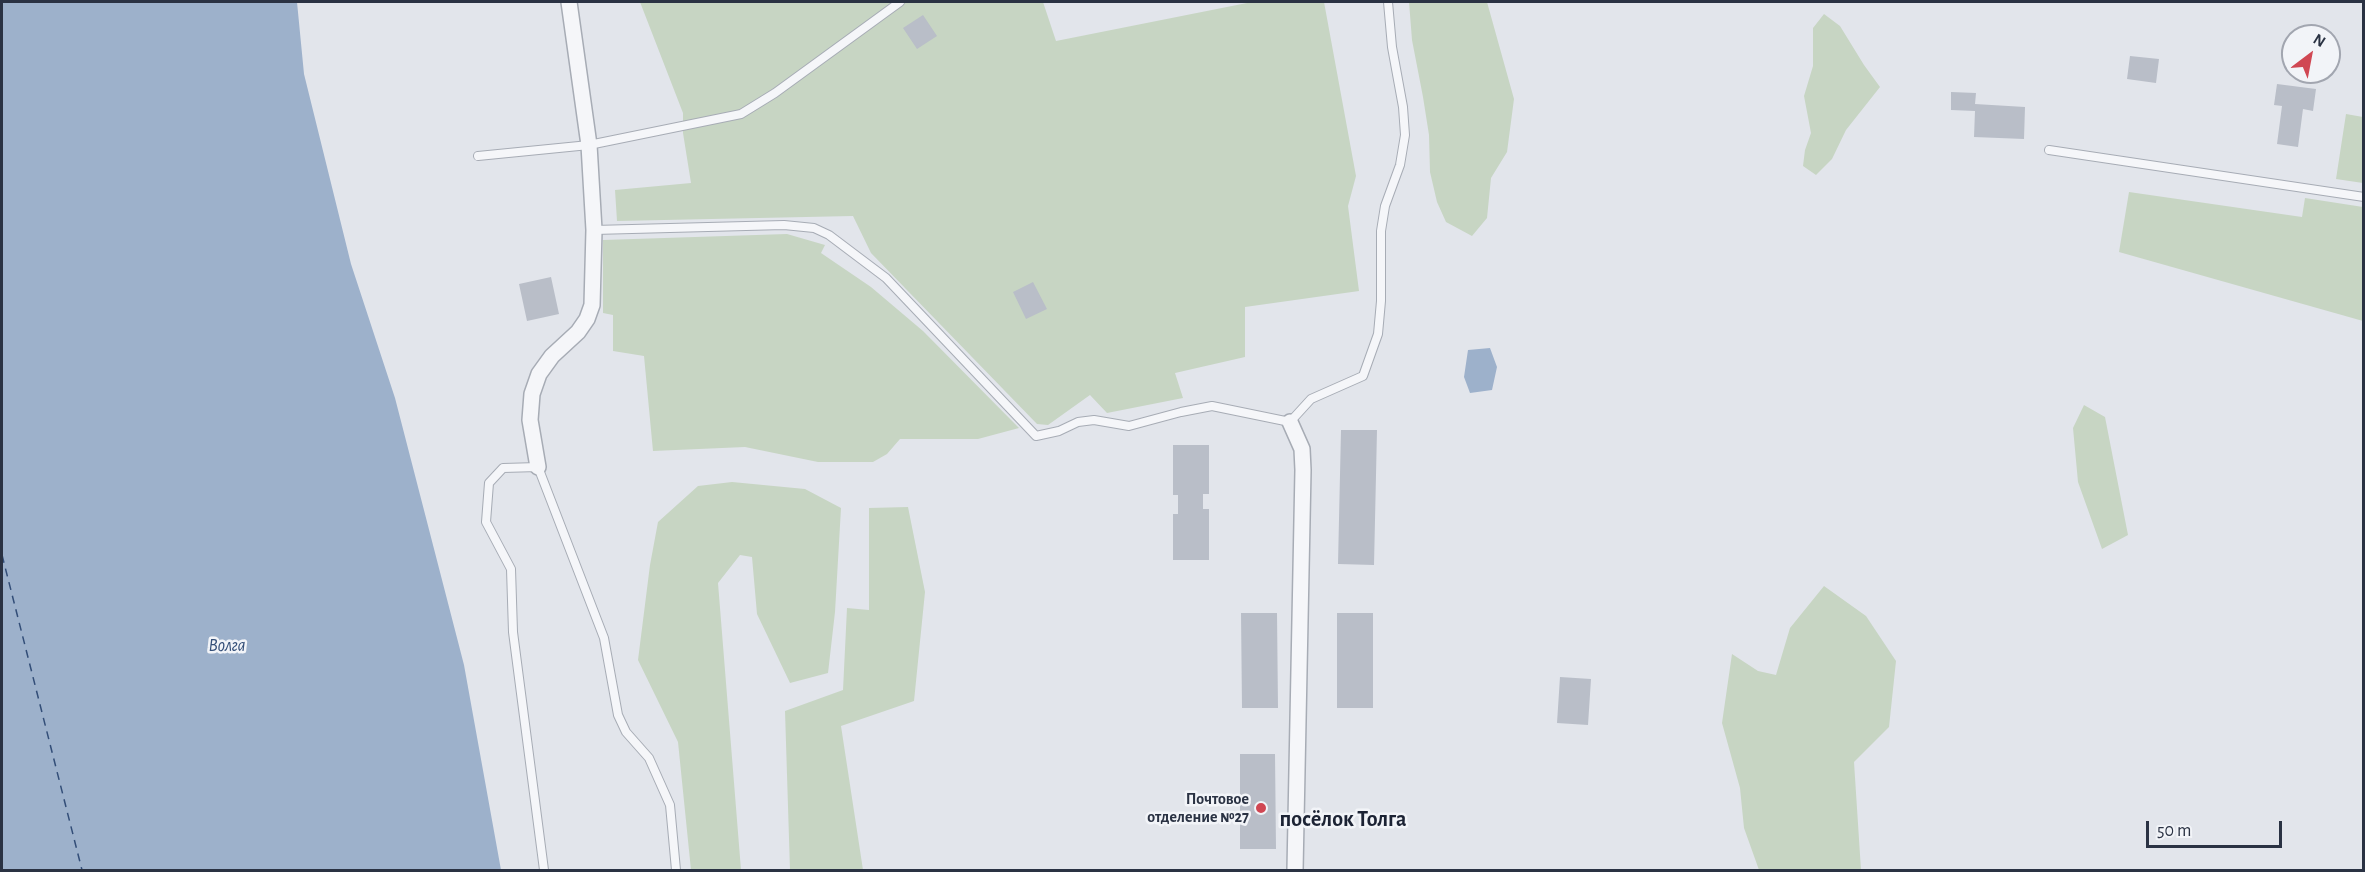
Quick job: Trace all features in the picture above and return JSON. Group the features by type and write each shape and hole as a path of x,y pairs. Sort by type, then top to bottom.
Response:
{"street":[{"path":"538,467 530,420 532,394 539,374 552,356 578,332 587,319 592,305 594,230 589,145 569,2"},
{"path":"1290,422 1302,449 1303,470 1295,870"}],"lane":[{"path":"478,156 589,145 741,114 775,93 900,2"},
{"path":"594,230 784,225 814,228 829,235 886,278 1036,436 1059,431 1078,422 1094,420 1129,426 1212,406 1290,422 1311,399 1363,376 1378,334 1382,301 1381,231 1385,206 1400,165 1405,135 1388,2"},
{"path":"2049,150 2364,197"},
{"path":"544,870 513,632 511,568 486,522 489,483 503,468 538,467 604,638 618,715 626,732 649,758 670,804 676,870"}],"green space":[{"path":"640,2 1043,2 1056,41 1252,2 1324,2 1356,176 1348,206 1359,291 1245,307 1245,357 1175,373 1183,398 1107,413 1090,395 1048,425 1037,424 871,253 853,216 617,221 615,190 691,183 683,133 683,113"},
{"path":"1409,2 1487,2 1514,99 1507,152 1491,178 1487,218 1472,236 1446,222 1437,202 1430,172 1429,135 1412,40"},
{"path":"1824,14 1840,26 1880,87 1846,130 1832,159 1816,175 1803,166 1805,150 1811,133 1804,96 1813,66 1813,28"},
{"path":"2346,114 2363,117 2363,183 2336,179"},
{"path":"2129,192 2302,217 2305,198 2363,207 2363,321 2119,252"},
{"path":"787,234 825,245 821,253 871,287 923,331 1019,428 978,439 900,439 887,454 873,462 818,462 745,447 653,451 644,356 613,351 613,315 603,313 603,240"},
{"path":"2084,405 2105,417 2128,535 2102,549 2078,482 2073,428"},
{"path":"732,482 805,489 841,508 835,612 828,673 790,683 757,614 752,557 740,555 718,583 741,870 691,870 678,742 638,660 658,522 698,486"},
{"path":"908,507 925,592 914,701 841,726 863,870 790,870 785,711 843,690 847,608 869,610 869,508"},
{"path":"1824,586 1866,616 1896,661 1889,727 1854,762 1861,870 1759,870 1744,828 1740,788 1722,723 1732,654 1758,671 1776,675 1790,628"}],"water":[{"name":"Волга","path":"2,2 297,2 304,74 351,264 395,398 464,665 501,870 2,870"},
{"path":"1490,348 1497,367 1492,390 1470,393 1464,377 1468,350"}],"building":[{"path":"923,15 937,36 917,49 903,28"},
{"path":"2130,56 2159,59 2156,83 2127,79"},
{"path":"2277,84 2316,89 2313,111 2303,109 2298,147 2277,144 2282,106 2274,105"},
{"path":"1951,92 1976,93 1975,104 2025,107 2024,139 1974,137 1975,111 1951,110"},
{"path":"551,277 559,314 527,321 519,284"},
{"path":"1033,282 1047,309 1026,319 1013,292"},
{"path":"1341,430 1377,430 1374,565 1338,564"},
{"path":"1173,445 1209,445 1209,494 1203,494 1203,509 1209,509 1209,560 1173,560 1173,514 1178,514 1178,495 1173,495"},
{"path":"1241,613 1277,613 1278,708 1242,708"},
{"path":"1337,613 1373,613 1373,708 1337,708"},
{"path":"1560,677 1591,679 1588,725 1557,723"},
{"path":"1240,754 1275,754 1276,849 1240,849"}],"ferry route":[{"path":"2,555 82,870"}],"place":[{"name":"Почтовое отделение №27","path":"1261,808"}],"district":[{"name":"посёлок Толга","path":"1343,819"}]}
